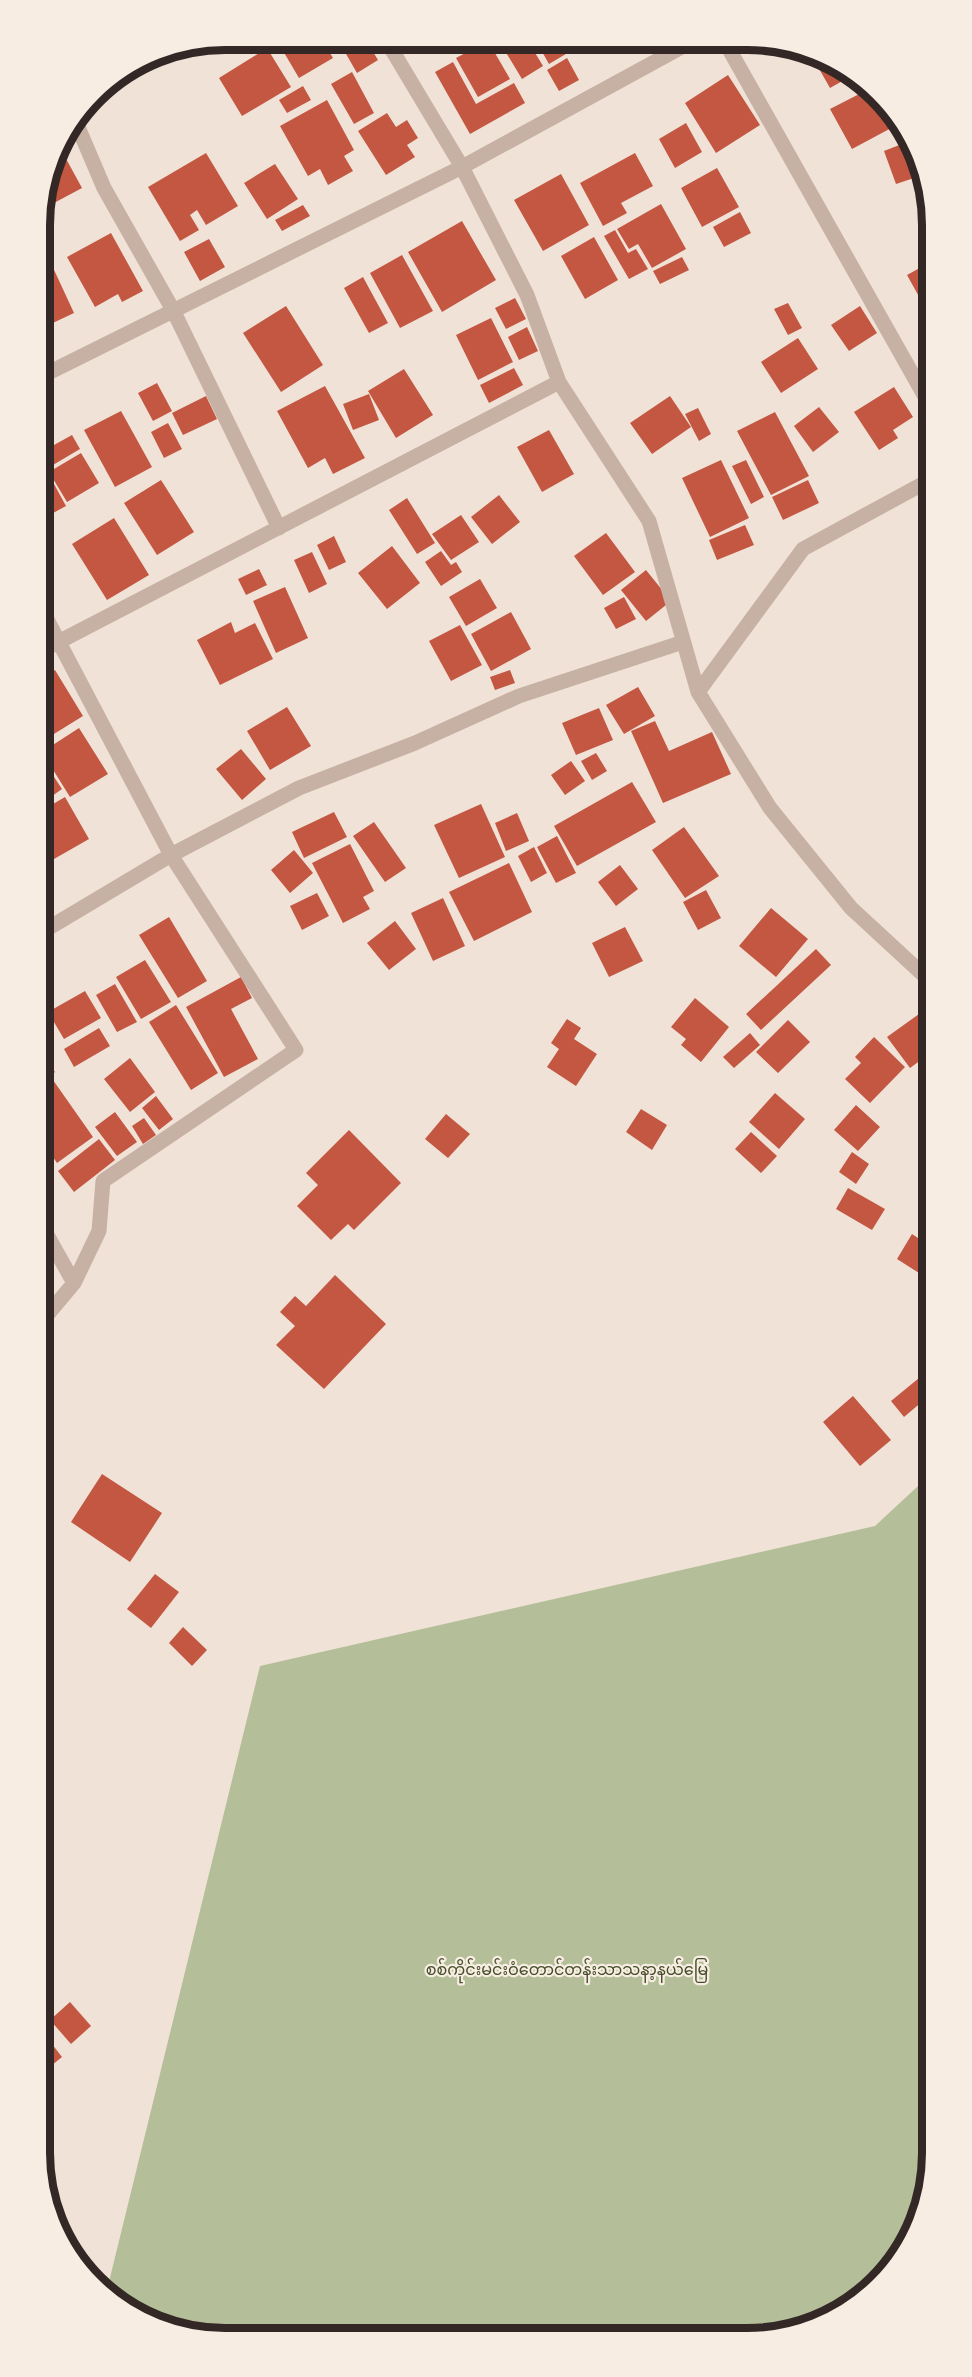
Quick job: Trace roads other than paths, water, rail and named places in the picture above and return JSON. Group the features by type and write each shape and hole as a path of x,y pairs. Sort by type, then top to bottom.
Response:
{"street":[{"path":"392,50 462,166 526,295 559,382 649,521 698,692 770,808 851,908 922,974"},
{"path":"50,371 462,166 676,50"},
{"path":"730,50 922,391"},
{"path":"79,129 104,188 173,310 279,528"},
{"path":"50,647 559,382"},
{"path":"698,692 803,549 922,484"},
{"path":"49,1312 74,1283 99,1231 103,1181 296,1050 171,855 50,627"},
{"path":"50,927 171,855 299,788 415,742 519,696 683,642"},
{"path":"49,1239 74,1283"}],"park label":[{"name":"စစ်ကိုင်းမင်းဝံတောင်တန်းသာသနာ့နယ်မြေ","path":"567,1969"}]}
